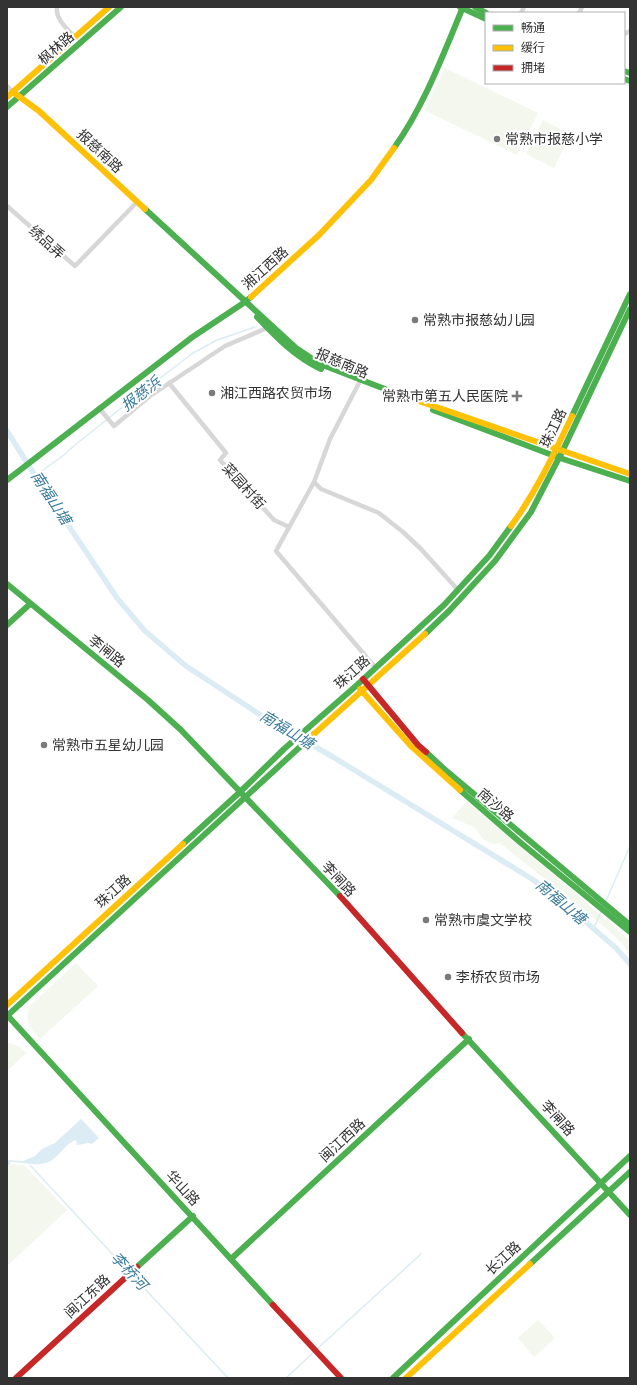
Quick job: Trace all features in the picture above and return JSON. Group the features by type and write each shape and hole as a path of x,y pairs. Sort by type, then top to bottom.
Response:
{"main road":[{"name":"枫林路","path":"7,97 109,7"},
{"name":"枫林路","path":"7,107 121,7"},
{"path":"475,7 485,12"},
{"path":"462,8 485,19"},
{"name":"湘江西路","path":"7,480 191,338 245,302 319,235 371,180 401,138 429,87 462,8"},
{"name":"报慈南路","path":"13,92 44,116 296,348 320,364 393,392 630,474"},
{"name":"珠江路","path":"7,1005 240,792 284,749 357,685 444,605 489,556 524,508 557,448 630,294"},
{"name":"报慈南路","path":"245,302 267,328 293,352 313,366 560,458 630,481"},
{"name":"珠江路","path":"7,1016 311,736 369,686 449,611 495,562 531,512 560,458 630,310"},
{"name":"李闸路","path":"7,584 148,700 181,730 340,897 630,1215"},
{"path":"7,625 30,604"},
{"name":"南沙路","path":"363,679 418,745 600,903 630,932"},
{"name":"南沙路","path":"357,685 411,746 521,843 600,903"},
{"name":"南沙路","path":"606,909 630,925"},
{"name":"华山路","path":"7,1016 341,1378"},
{"name":"闽江西路","path":"231,1258 469,1040"},
{"name":"长江路","path":"393,1378 630,1156"},
{"name":"长江路","path":"406,1378 630,1172"},
{"name":"闽江东路","path":"16,1378 193,1216"}],"street":[{"path":"57,7 57,15 62,23 80,43"},
{"name":"报慈南路","path":"7,86 13,92"},
{"name":"绣品弄","path":"7,206 75,266 137,202"},
{"path":"99,408 114,426 150,396 224,346 267,328"},
{"name":"菜园村街","path":"169,383 226,453 220,460 274,520 289,527"},
{"path":"359,383 330,440 314,482 276,551 375,667"},
{"path":"314,482 322,489 379,513 421,549 458,590"}],"shaded area":[{"path":"445,68 538,113 517,155 424,110"},
{"path":"543,120 571,134 554,168 526,154"},
{"path":"467,801 630,941 630,955 623,945 606,928 500,843 494,844 484,840 474,827 452,818"},
{"path":"76,963 98,986 40,1039 33,1032 29,1024 28,1011 30,1006"},
{"path":"7,1043 17,1045 26,1053 7,1071"},
{"path":"81,1119 99,1138 92,1144 77,1145 76,1140 72,1141 55,1158 42,1164 11,1162 7,1167 7,1160 23,1161 35,1156 42,1149 55,1143"},
{"path":"7,1164 24,1165 67,1210 7,1266"},
{"path":"538,1320 555,1338 534,1357 518,1338"}],"waterway":[{"name":"报慈浜","path":"36,477 125,405 193,353 217,340 255,327"},
{"name":"南福山塘","path":"7,431 117,598 145,631 186,666 262,716 333,757 532,879 559,899 616,948 630,964"},
{"path":"605,903 630,846"},
{"path":"593,930 601,912"},
{"name":"李桥河","path":"30,1165 129,1272"},
{"path":"317,1349 421,1254"},
{"name":"李桥河","path":"132,1275 228,1378"},
{"path":"286,1378 315,1351"}],"traffic: fast":[{"path":"7,107 121,7"},
{"path":"460,7 485,19"},
{"path":"394,148 405,132 424,98 463,7"},
{"path":"475,7 485,12"},
{"path":"625,71 630,73"},
{"path":"625,79 630,81"},
{"path":"145,209 296,348 320,364 390,391"},
{"path":"572,416 630,294"},
{"path":"7,480 191,338 251,297"},
{"path":"425,634 449,611 495,561 531,512 563,450 630,309"},
{"path":"257,317 294,353 321,369"},
{"path":"433,410 560,458 630,481"},
{"path":"183,844 284,749 357,685 444,605 489,556 511,526"},
{"path":"7,584 148,700 181,730 340,896"},
{"path":"7,625 30,604"},
{"path":"7,1016 314,734"},
{"path":"426,752 443,768 630,925"},
{"path":"460,790 521,843 630,932"},
{"path":"7,1015 273,1305"},
{"path":"462,1033 630,1215"},
{"path":"231,1259 469,1039"},
{"path":"393,1378 630,1156"},
{"path":"530,1264 630,1172"},
{"path":"137,1267 193,1216"}],"traffic: slow":[{"path":"7,97 109,7"},
{"path":"13,92 39,111 145,209"},
{"path":"251,297 319,235 371,180 394,148"},
{"path":"390,391 630,474"},
{"path":"511,526 537,486 572,416"},
{"path":"314,734 425,634"},
{"path":"360,689 411,746 460,790"},
{"path":"7,1005 183,844"},
{"path":"406,1378 530,1264"}],"traffic: jam":[{"path":"363,679 418,745 426,752"},
{"path":"340,896 462,1033"},
{"path":"16,1378 137,1267"},
{"path":"273,1305 341,1378"}],"place":[{"name":"常熟市报慈小学","path":"497,139"},
{"name":"常熟市报慈幼儿园","path":"415,320"},
{"name":"湘江西路农贸市场","path":"212,393"},
{"name":"常熟市第五人民医院","path":"517,396"},
{"name":"常熟市五星幼儿园","path":"44,745"},
{"name":"常熟市虞文学校","path":"426,920"},
{"name":"李桥农贸市场","path":"448,977"}]}
